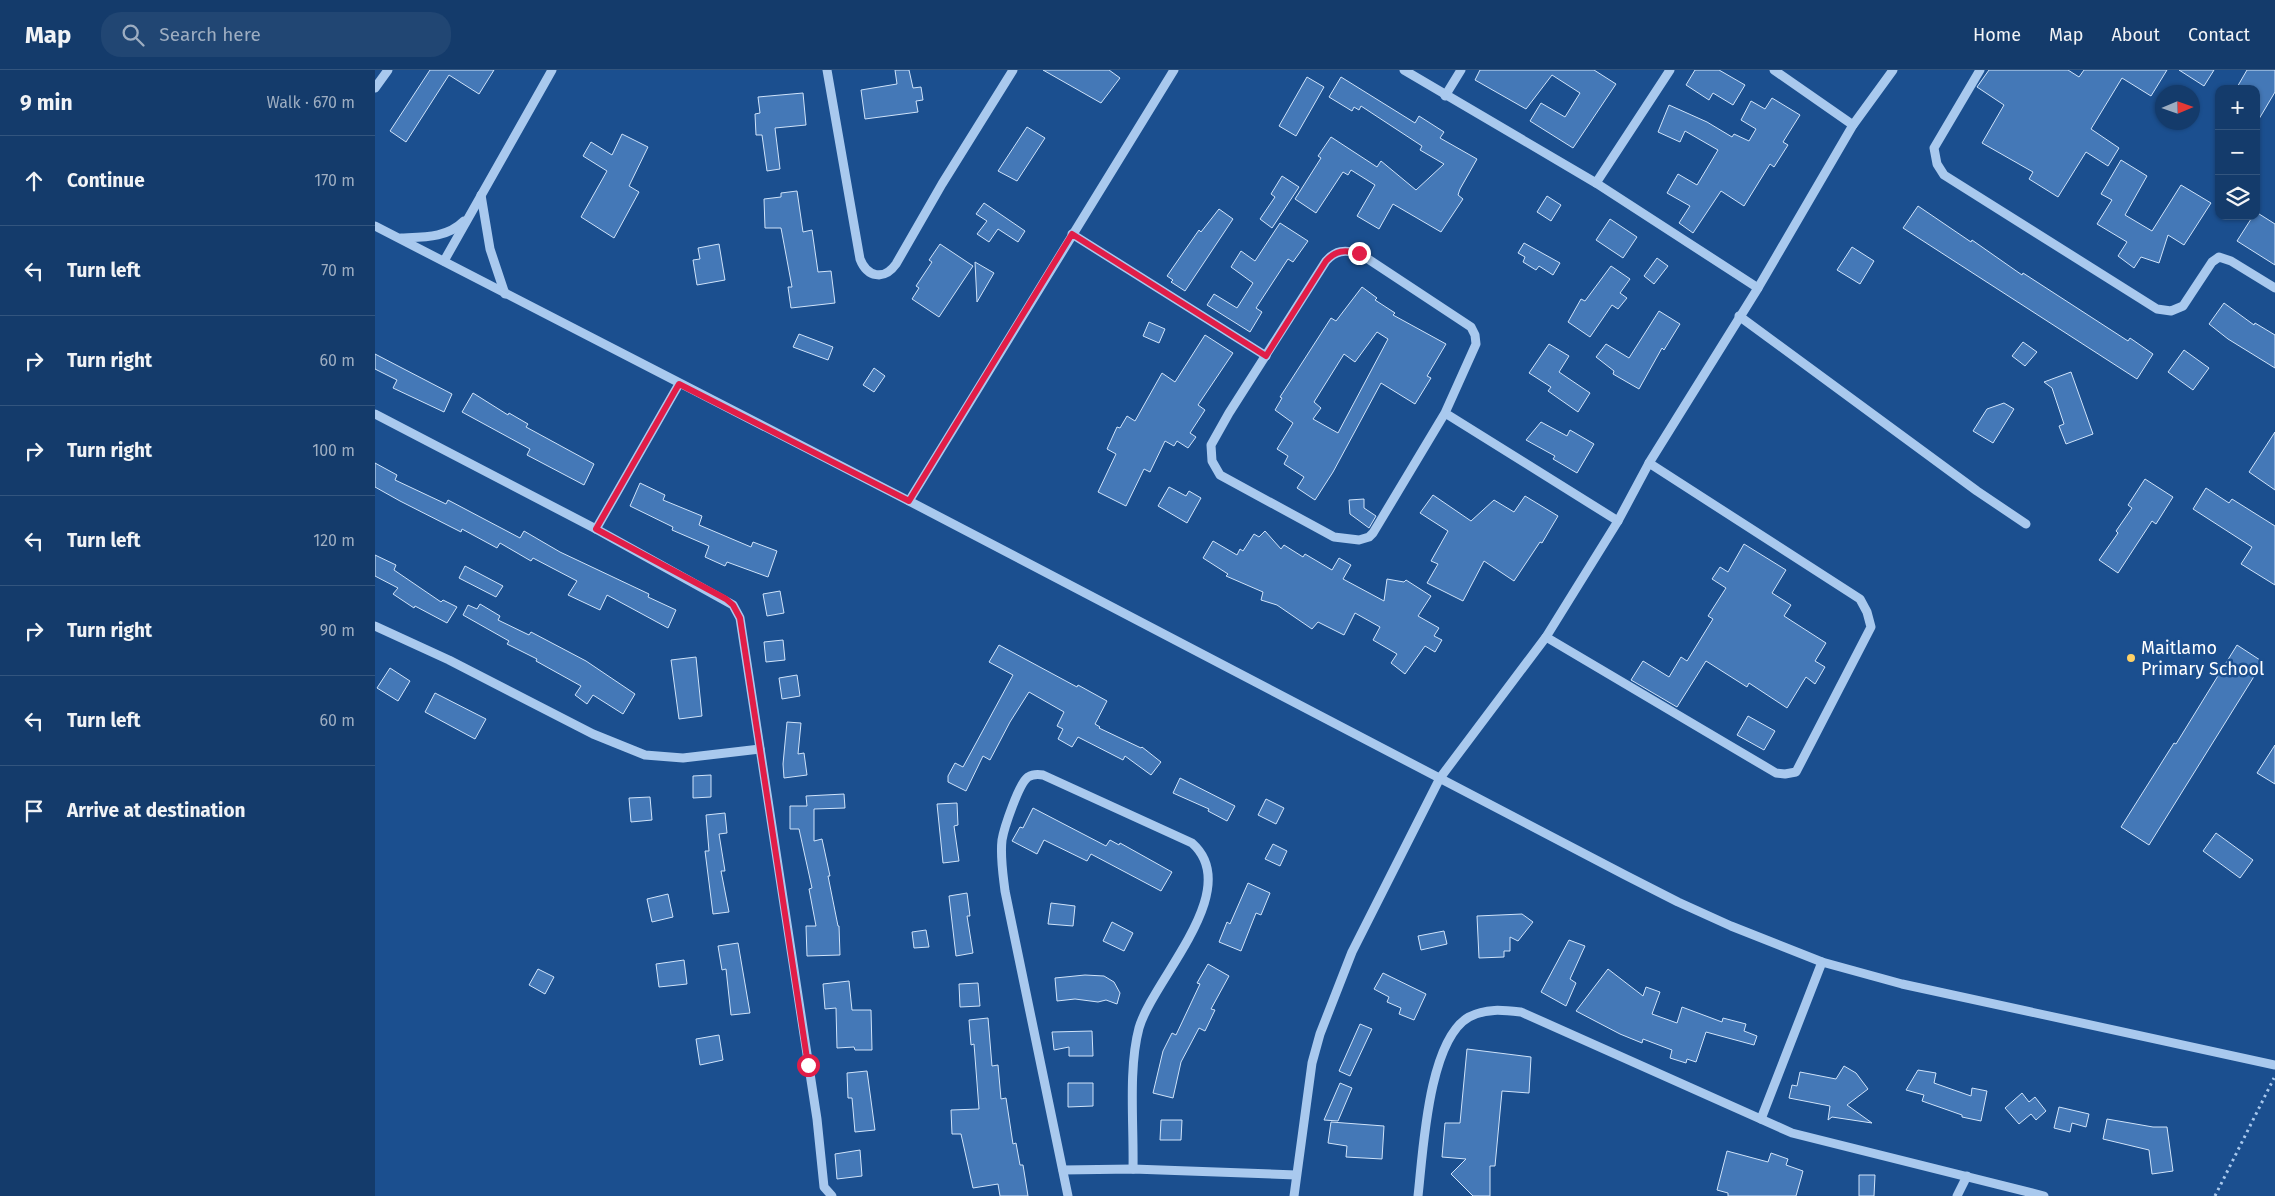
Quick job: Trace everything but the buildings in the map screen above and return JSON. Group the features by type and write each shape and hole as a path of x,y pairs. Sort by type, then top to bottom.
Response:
{"street":[{"path":"375,88 388,70"},
{"path":"444,261 552,70"},
{"path":"827,70 860,259 868,272 876,276 890,272 896,264 942,184 1013,70"},
{"path":"909,501 1174,70"},
{"path":"1404,70 1445,96 1596,183 1757,288"},
{"path":"1445,96 1461,70"},
{"path":"1596,183 1670,70"},
{"path":"1774,70 1853,125"},
{"path":"1295,1196 1296,1175 1312,1064 1320,1034 1351,952 1440,778 1546,637 1618,521 1649,463 1757,288 1853,125 1893,70"},
{"path":"1980,70 1934,148 1937,164 1944,174 2157,309 2171,311 2183,306 2212,262 2219,257 2231,261 2275,288"},
{"path":"481,195 490,249 505,294"},
{"path":"399,238 444,234 457,228 471,213"},
{"path":"375,226 909,501 1678,902 1822,962 1902,984 2275,1065"},
{"path":"1072,234 1266,356"},
{"path":"1341,251 1359,253 1464,321 1475,334 1476,344 1473,354 1445,413 1373,533 1369,537 1359,540 1333,536 1220,475 1212,461 1211,445 1229,413 1326,261 1333,254 1341,251"},
{"path":"1739,316 1977,491 2026,524"},
{"path":"596,529 679,384"},
{"path":"1445,413 1618,521"},
{"path":"375,414 596,529 733,605 740,618 817,1119 824,1187 833,1196"},
{"path":"1546,637 1776,773 1796,772 1871,627 1867,612 1860,599 1649,463"},
{"path":"375,626 449,660 593,734 637,753 662,758 683,758 760,749"},
{"path":"1068,1196 1005,890 1002,861 1002,841 1006,824 1024,780 1033,774 1043,775 1192,843 1198,848 1208,874 1207,890 1201,917 1149,1002 1139,1028 1134,1058 1133,1169"},
{"path":"1761,1119 1822,962"},
{"path":"1419,1196 1427,1115 1440,1059 1452,1034 1469,1018 1493,1010 1521,1012 1792,1133 2044,1196"},
{"path":"1063,1170 1133,1169 1296,1175"},
{"path":"1957,1196 1967,1176"}],"path":[{"path":"2215,1196 2275,1075"}],"place":[{"name":"Maitlamo Primary School","path":"2131,658"}],"route":[{"path":"808,1065 740,618 733,605 726,599 596,529 679,384 909,501 1072,234 1266,356 1326,261 1333,254 1341,251 1359,253"}]}
